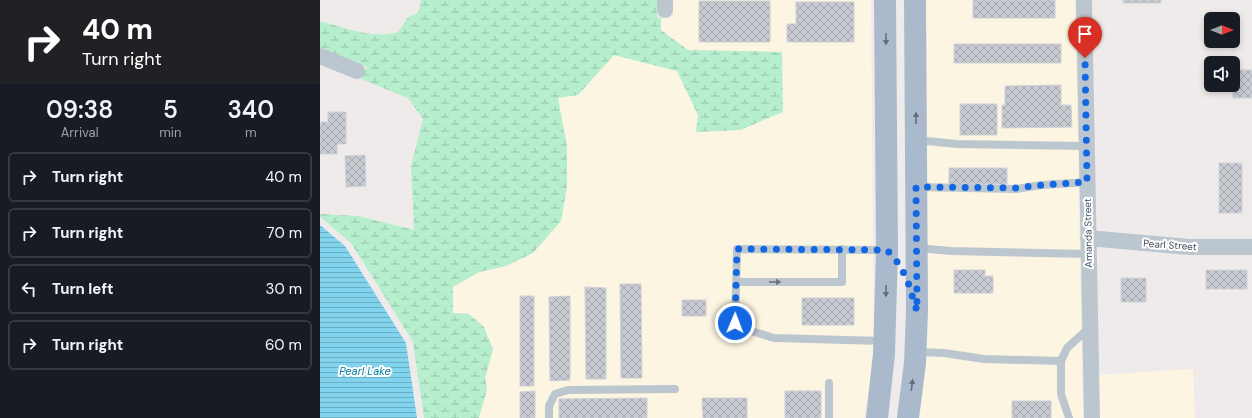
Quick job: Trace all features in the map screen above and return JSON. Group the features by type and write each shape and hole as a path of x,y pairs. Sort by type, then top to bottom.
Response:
{"main road":[{"path":"877,418 882,382 885,341 887,250 885,0"},
{"path":"908,418 915,352 917,311 915,0"},
{"path":"886,182 899,220 916,248"},
{"path":"887,250 899,264 907,279 917,311"}],"street":[{"name":"Amanda Street","path":"1084,0 1092,418"},
{"path":"320,56 357,71"},
{"name":"Pearl Street","path":"1089,246 1252,247"}],"lane":[{"path":"916,140 956,144 1087,146"},
{"path":"916,187 1016,188 1087,182"},
{"path":"916,248 950,251 1089,246"},
{"path":"885,341 774,338 748,330 735,323 737,249 887,250"},
{"path":"736,282 842,282 842,249"},
{"path":"1069,418 1061,394 1061,361 1067,348 1090,327"},
{"path":"915,352 944,353 984,359 1061,361"},
{"path":"829,383 829,418"},
{"path":"549,418 549,406 555,394 568,390 675,389"}],"shaded area":[{"path":"673,0 871,0 874,359 864,418 479,418 487,389 485,378 493,349 484,327 469,314 453,313 453,287 479,272 506,266 558,98 578,95 614,55 677,71 698,115 696,132 782,52 688,50 661,30 661,18 673,17"},
{"path":"926,0 1075,0 1083,418 917,418"},
{"path":"1193,369 1195,418 1100,418 1099,375"}],"green space":[{"path":"421,0 657,0 657,17 661,18 661,30 688,50 782,52 783,112 740,130 696,132 698,115 677,71 614,55 578,95 558,98 567,146 567,187 561,221 533,253 506,266 479,272 453,287 453,313 469,314 484,327 493,350 485,378 487,389 479,418 424,418 413,342 351,243 320,217 320,214 359,216 414,230 411,166 423,119 408,98 361,79 367,67 320,48 320,21 359,32 388,34 398,32 408,17 418,13"}],"water":[{"name":"Pearl Lake","path":"320,225 345,246 406,343 417,418 320,418"}],"building":[{"path":"973,0 1055,0 1055,18 973,18"},
{"path":"1123,0 1161,0 1161,3 1123,3"},
{"path":"699,1 770,1 770,42 699,42"},
{"path":"796,2 854,2 854,42 787,42 787,24 796,24"},
{"path":"954,44 1061,44 1061,63 954,63"},
{"path":"1240,70 1252,70 1252,98 1233,98 1233,92 1240,92"},
{"path":"1061,85 1061,105 1071,105 1072,127 1002,128 1002,105 1005,105 1005,86"},
{"path":"960,104 997,104 997,135 960,135"},
{"path":"328,112 346,112 346,144 337,144 337,154 320,154 320,122 328,122"},
{"path":"365,155 366,186 346,187 345,156"},
{"path":"1219,163 1242,163 1242,213 1219,213"},
{"path":"949,168 1007,168 1007,184 949,184"},
{"path":"954,270 985,270 985,276 993,276 993,293 954,293"},
{"path":"1206,270 1247,270 1247,289 1206,289"},
{"path":"1121,278 1146,278 1146,302 1121,302"},
{"path":"620,284 641,284 642,378 621,378"},
{"path":"585,287 606,288 606,379 586,379"},
{"path":"520,296 534,296 534,386 520,386"},
{"path":"570,296 570,380 550,381 549,297"},
{"path":"802,298 854,298 854,325 802,325"},
{"path":"682,300 706,300 706,316 682,316"},
{"path":"535,391 535,418 520,418 520,392"},
{"path":"785,391 821,391 821,418 785,418"},
{"path":"647,398 647,418 559,418 559,399"},
{"path":"702,398 747,398 747,418 703,418"},
{"path":"1012,401 1051,401 1051,418 1012,418"}],"route":[{"path":"735,323 737,249 887,250 899,264 907,279 917,311 916,187 1016,188 1087,182 1085,58"}]}
